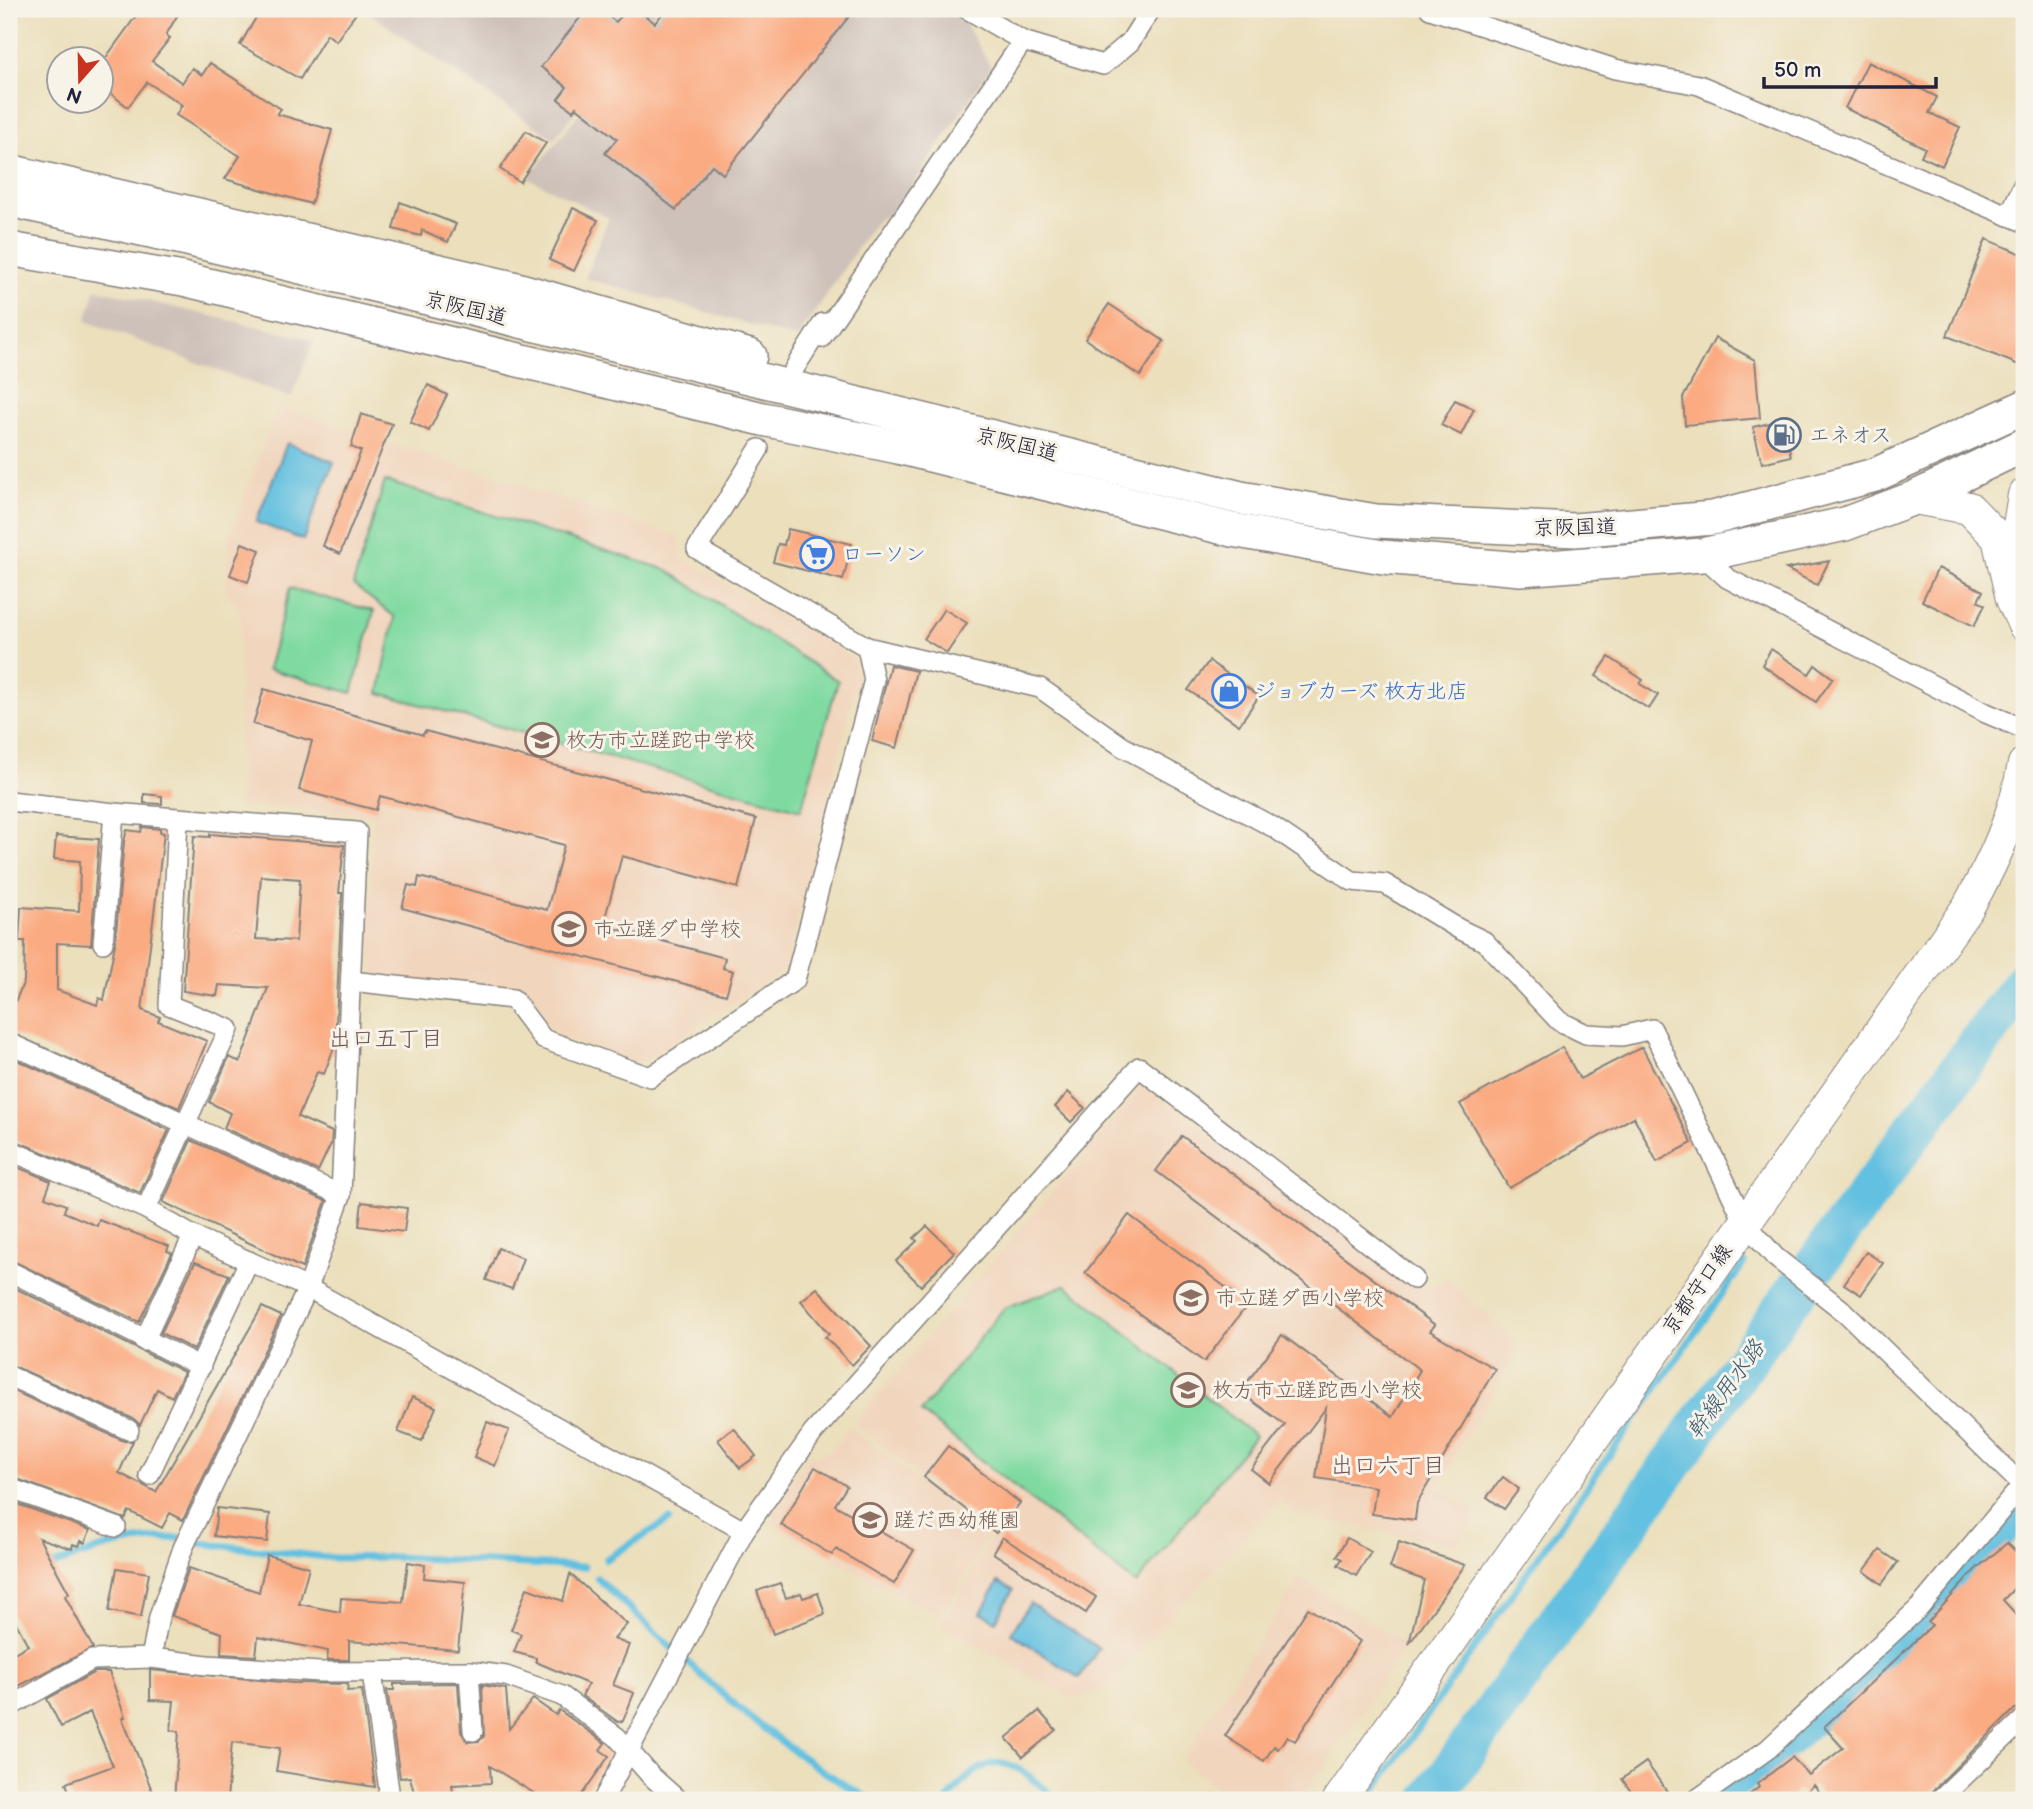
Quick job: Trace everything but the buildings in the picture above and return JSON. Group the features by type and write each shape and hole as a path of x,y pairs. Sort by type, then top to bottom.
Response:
{"highway":[{"path":"9,171 517,289 794,369 902,416"},
{"name":"京阪国道","path":"9,200 191,240 1241,498 1376,521 1575,530 1713,518 1875,475 2024,407"},
{"name":"京阪国道","path":"9,249 183,279 761,434 898,447 1231,530 1383,557 1521,569 1702,555 1845,524 1914,498 2024,445"}],"main road":[{"path":"2024,495 2017,537 2024,569"},
{"path":"1914,498 1969,508 1998,538 2012,599 2024,625"},
{"name":"京都守口線","path":"1339,1800 1968,906 1998,853 2019,792 2024,764"}],"street":[{"path":"967,9 1023,41 1103,65 1130,42 1151,9"},
{"path":"1430,9 1615,69 1699,85 2016,219 2024,183"},
{"path":"821,338 1023,41"},
{"path":"794,369 877,233 897,223"},
{"path":"697,549 761,434"},
{"path":"761,434 688,538 697,549 867,647 1040,688 1145,761 1273,827 1352,881 1385,884 1484,941 1559,1021 1586,1034 1622,1036 1652,1029 1744,1221 1775,1257 1846,1313 2023,1484 1920,1607 1768,1749 1696,1800"},
{"path":"1702,555 1727,578 1986,713 2024,729"},
{"path":"351,981 513,999 543,1039 650,1077 794,980 874,680 867,647"},
{"path":"9,801 178,819 357,832 341,1195 308,1288 183,1548 159,1617 151,1658"},
{"path":"103,943 114,813"},
{"path":"146,1209 229,1029 169,1005 178,819"},
{"path":"9,1049 11,1044 341,1195"},
{"path":"603,1800 744,1531 813,1433 1139,1067 1414,1279"},
{"path":"9,1150 146,1209 193,1236 308,1288 744,1531"},
{"path":"144,1341 193,1236"},
{"path":"149,1475 249,1262"},
{"path":"9,1271 144,1341 201,1367"},
{"path":"9,1376 129,1430"},
{"path":"9,1488 116,1527"},
{"path":"9,1707 92,1660 151,1658 207,1665 372,1673 469,1671 506,1676 562,1696 629,1748 650,1776 678,1800"},
{"path":"469,1671 472,1731"},
{"path":"372,1673 389,1790 385,1800"},
{"path":"1939,1800 2024,1719"}],"shaded area":[{"path":"363,9 657,9 554,139"},
{"path":"662,9 947,9 963,19 991,67 895,211 876,221 797,338 585,278 609,218 528,178"},
{"path":"96,289 314,340 291,398 86,321"},
{"name":"枚方市立蹉跎中学校","path":"287,409 679,537 682,558 852,658 859,674 785,969 640,1063 559,1036 520,998 384,981 375,971 368,943 374,815 240,805 240,611 226,589 229,538 276,413"},
{"name":"枚方市立蹉跎西小学校","path":"1144,1085 1420,1289 1450,1281 1512,1338 1514,1357 1437,1487 1478,1513 1457,1545 1303,1517 1278,1501 1105,1688 1071,1699 941,1625 991,1536 854,1423"},
{"name":"蹉だ西幼稚園","path":"851,1427 987,1537 941,1617 777,1528 771,1512 808,1457 830,1452"},
{"path":"1300,1578 1407,1645 1301,1800 1232,1800 1182,1760"}],"green space":[{"path":"385,481 667,570 838,681 801,810 379,693 395,617 353,585"},
{"path":"290,588 374,611 352,693 268,669"},
{"path":"1066,1285 1255,1436 1136,1584 921,1412 1004,1308"}],"water":[{"path":"287,443 334,462 303,540 256,522"},
{"path":"998,1582 1013,1590 996,1621 981,1613"},
{"path":"1030,1603 1099,1648 1079,1678 1011,1633"}],"waterway":[{"name":"幹線用水路","path":"1431,1800 1774,1321 2024,982"},
{"path":"1368,1800 1744,1263"},
{"path":"1718,1800 1760,1769 1840,1701 1915,1628 2024,1514"},
{"path":"606,1559 669,1520"},
{"path":"46,1568 111,1546 143,1540 179,1538"},
{"path":"199,1543 335,1558 396,1557 584,1567"},
{"path":"597,1578 694,1669 761,1726 833,1778 872,1800"},
{"path":"948,1800 976,1771 989,1765 1001,1764 1027,1774 1056,1800"}],"place":[{"name":"エネオス","path":"1784,435"},
{"name":"ローソン","path":"817,554"},
{"name":"ジョブカーズ 枚方北店","path":"1229,691"},
{"name":"枚方市立蹉跎中学校","path":"542,740"},
{"name":"市立蹉ダ中学校","path":"569,929"},
{"name":"市立蹉ダ西小学校","path":"1191,1298"},
{"name":"枚方市立蹉跎西小学校","path":"1188,1390"},
{"name":"蹉だ西幼稚園","path":"870,1520"}],"district":[{"name":"出口五丁目","path":"386,1038"},
{"name":"出口六丁目","path":"1388,1465"}]}
